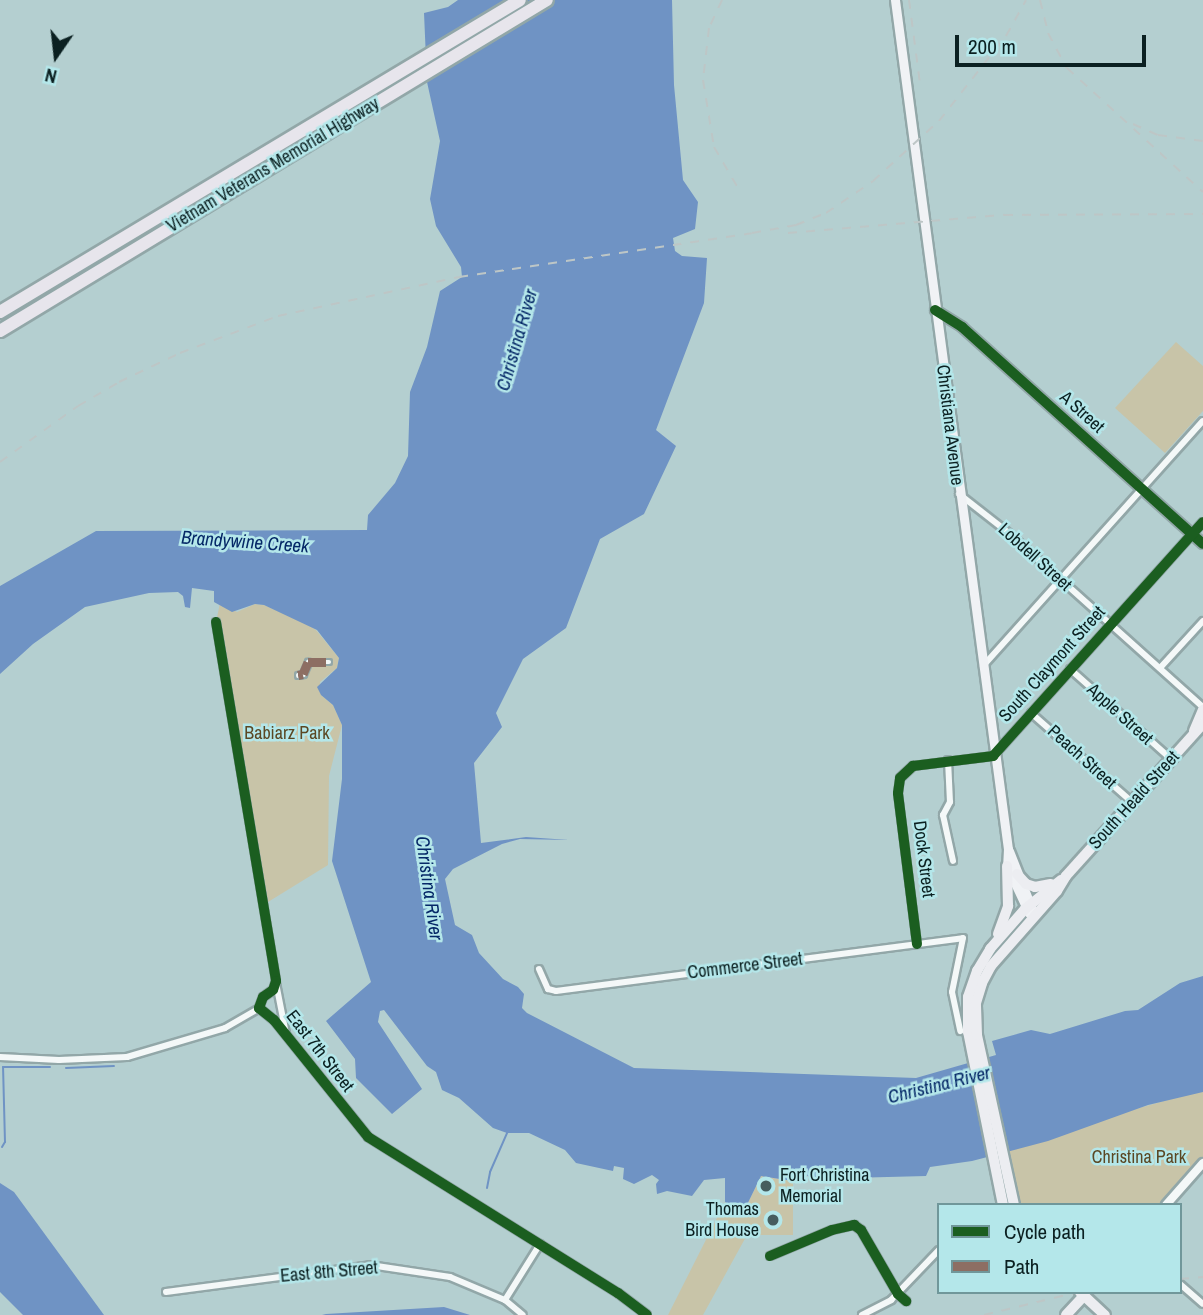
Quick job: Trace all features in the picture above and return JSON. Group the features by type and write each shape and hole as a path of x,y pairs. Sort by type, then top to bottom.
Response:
{"highway":[{"name":"Vietnam Veterans Memorial Highway","path":"0,312 520,0"},
{"name":"Vietnam Veterans Memorial Highway","path":"0,331 547,0"}],"main road":[{"name":"Christiana Avenue","path":"894,0 993,756 1008,849 1030,910"},
{"path":"1193,733 1203,708"},
{"name":"South Heald Street","path":"1005,1202 1004,1161 977,1035 972,998 977,971 990,949 1066,876 1203,724"},
{"name":"Christiana Avenue","path":"1008,849 1007,866 1030,910"},
{"path":"990,949 1006,915 1007,866"},
{"path":"1017,874 1026,884 1037,888 1066,876"},
{"name":"South Heald Street","path":"972,998 991,965 1030,910"},
{"path":"972,998 968,1032 1005,1202"},
{"path":"1066,1315 1083,1294"},
{"path":"1085,1294 1105,1315"}],"street":[{"name":"A Street","path":"935,310 962,327 1203,544"},
{"path":"981,667 1203,421"},
{"name":"Lobdell Street","path":"959,494 1002,527 1203,708"},
{"name":"South Claymont Street","path":"993,756 1203,522"},
{"path":"1160,668 1203,621"},
{"name":"East 7th Street","path":"216,622 286,1036"},
{"path":"298,675 303,674 309,662 314,660 324,665 329,662"},
{"name":"Apple Street","path":"1070,669 1171,759"},
{"name":"Peach Street","path":"1031,713 1132,802"},
{"path":"953,861 943,815 950,802 948,760 993,756"},
{"name":"Dock Street","path":"917,944 898,793 900,778 909,767 948,760"},
{"name":"Commerce Street","path":"539,969 548,989 556,991 964,938 952,992 960,1031"},
{"name":"East 7th Street","path":"276,981 275,987 263,997 259,1008 265,1010 364,1134 618,1293 647,1315"},
{"path":"0,1057 123,1058 218,1030 259,1008"},
{"path":"1168,1203 1203,1163"},
{"path":"770,1256 832,1230 854,1225 865,1236 898,1294 906,1301"},
{"path":"505,1300 540,1244"},
{"path":"862,1315 882,1306 898,1294 937,1252"},
{"name":"East 8th Street","path":"166,1292 370,1265 450,1277 505,1300 523,1315"},
{"path":"1182,1286 1203,1304"}],"green space":[{"path":"1176,342 1203,366 1203,411 1165,453 1115,408"},
{"name":"Babiarz Park","path":"220,603 237,612 255,604 264,605 305,623 316,630 339,658 337,668 320,682 321,695 333,705 342,725 329,776 328,865 268,902 216,622"},
{"name":"Christina Park","path":"1203,1090 1203,1158 1164,1203 1019,1203 1014,1193 1006,1151 1034,1144 1054,1132"},
{"path":"761,1176 793,1181 793,1235 747,1235 703,1315 668,1315 725,1202 743,1213"}],"water":[{"path":"458,0 672,0 674,85 683,180 698,202 695,229 673,238 675,251 682,256 707,258 704,303 656,430 676,446 644,514 600,539 566,628 523,659 496,713 502,727 474,763 481,843 526,837 569,840 520,839 502,844 453,869 445,879 455,925 472,935 479,953 503,979 518,987 524,994 522,1008 527,1013 634,1068 916,1078 996,1055 992,1041 1031,1030 1050,1034 1125,1011 1138,1010 1180,983 1203,976 1203,1092 1148,1105 1048,1141 972,1161 930,1167 926,1176 811,1179 806,1174 794,1174 793,1181 761,1176 743,1213 725,1202 725,1178 704,1180 692,1196 667,1191 657,1194 656,1184 659,1180 652,1175 634,1184 623,1179 624,1168 614,1166 613,1171 576,1163 565,1150 529,1133 507,1133 493,1128 459,1098 442,1090 436,1072 427,1066 384,1010 380,1011 378,1022 422,1089 392,1114 356,1078 355,1059 326,1021 371,982 332,861 342,779 342,725 333,705 321,695 317,687 337,668 339,658 317,630 264,605 255,604 232,612 214,602 214,591 192,588 190,608 185,607 183,596 178,592 149,593 85,607 33,644 0,674 0,586 96,531 367,530 368,515 395,483 408,456 410,392 427,347 440,291 462,277 461,267 436,226 430,199 440,141 427,82 424,13 448,7"},
{"path":"0,1183 14,1192 104,1315 23,1315 0,1292"},
{"path":"444,1307 470,1315 322,1315 326,1314"}],"waterway":[{"path":"66,1068 114,1066"},
{"path":"2,1147 5,1142 3,1067 50,1067"},
{"path":"487,1188 490,1172 507,1133"}],"railway":[{"path":"722,0 709,28 703,80 714,147 741,193"},
{"path":"909,0 920,84"},
{"path":"0,462 78,406 119,382 180,353 278,316 459,277 796,225 826,213 873,181 939,121 1006,36 1026,0"},
{"path":"1040,0 1048,33 1067,68 1203,192"},
{"path":"1133,124 1158,135 1203,141"},
{"path":"788,233 1004,215 1203,214"},
{"path":"1182,1279 1203,1277"},
{"path":"984,1315 1070,1294"}],"marked path":[{"path":"298,675 303,674 308,662 329,662"}],"cycle path":[{"path":"935,310 962,327 1203,544"},
{"path":"917,944 898,793 900,778 913,766 993,756 1203,522"},
{"path":"216,622 276,981 273,990 263,997 259,1008 274,1020 368,1137 618,1293 647,1315"},
{"path":"770,1256 832,1230 854,1225 861,1230 898,1294 906,1301"}],"place":[{"name":"Fort Christina Memorial","path":"766,1186"},
{"name":"Thomas Bird House","path":"773,1220"}],"water label":[{"name":"Christina River","path":"517,340"},
{"name":"Brandywine Creek","path":"245,542"},
{"name":"Christina River","path":"429,888"},
{"name":"Christina River","path":"939,1085"}]}
